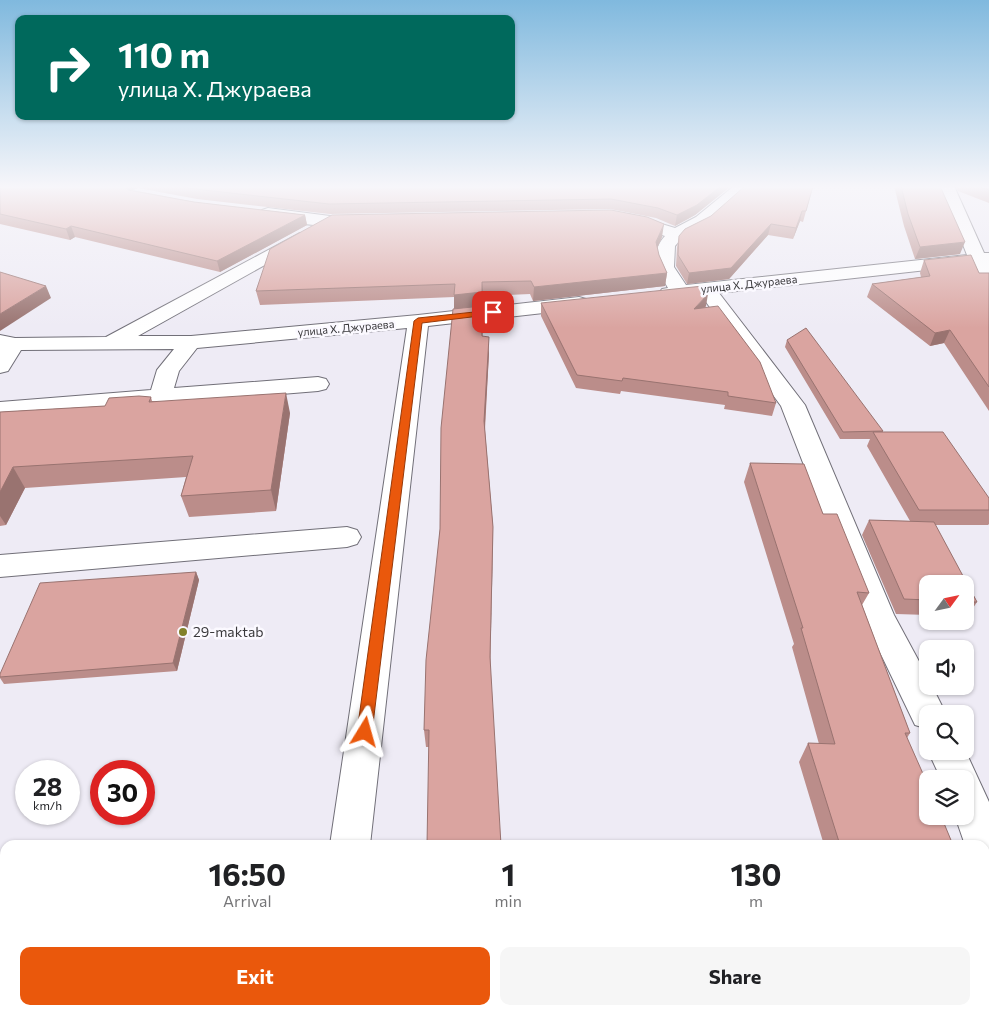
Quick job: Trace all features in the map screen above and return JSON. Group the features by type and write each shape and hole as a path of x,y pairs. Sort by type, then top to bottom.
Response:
{"street":[{"path":"109,344 308,233"},
{"path":"971,233 984,259 989,278"},
{"path":"676,234 666,245 664,259 669,275 693,290 793,404 878,615 923,705"},
{"name":"улица Х. Джураева","path":"651,295 984,259"},
{"name":"улица Х. Джураева","path":"8,342 109,344 191,342 418,321 602,300"},
{"path":"351,840 418,321"},
{"path":"0,366 8,342"},
{"path":"129,415 132,410 157,409 163,385 191,342"},
{"path":"0,409 163,385 318,384"},
{"path":"0,566 347,537"},
{"path":"974,813 984,840"}],"building":[{"path":"102,233 270,233 217,261"},
{"path":"299,233 660,233 656,242 659,255 667,273 534,287 531,281 482,282 482,292 454,295 455,284 256,291 270,249"},
{"path":"681,233 762,233 731,268 689,273 678,255 679,236"},
{"path":"915,233 961,233 965,242 920,247"},
{"path":"971,255 979,273 989,273 989,387 950,330 935,333 872,284 930,276 924,260"},
{"path":"0,272 46,286 0,314"},
{"path":"703,286 708,294 694,309 718,306 760,362 776,403 728,396 728,392 623,378 622,381 577,375 541,303"},
{"path":"482,306 482,336 489,337 484,421 493,527 490,657 501,840 427,840 429,730 424,730 426,660 440,529 441,428 453,309"},
{"path":"806,328 883,431 843,432 787,340"},
{"path":"286,393 271,490 181,496 193,456 13,467 0,492 0,412 105,406 109,398 139,396 151,397 149,402"},
{"path":"873,432 943,432 989,498 989,510 919,510"},
{"path":"750,463 804,464 823,514 837,514 869,593 857,592 910,733 905,733 921,770 919,770 919,825 945,825 951,840 838,840 808,743 835,744 801,628 803,628"},
{"path":"869,520 934,522 962,575 919,575 919,600 904,599"},
{"path":"196,572 173,663 0,677 40,583"}],"place":[{"name":"29-maktab","path":"183,632"}],"route":[{"path":"365,732 409,404 418,321 493,312"}]}
